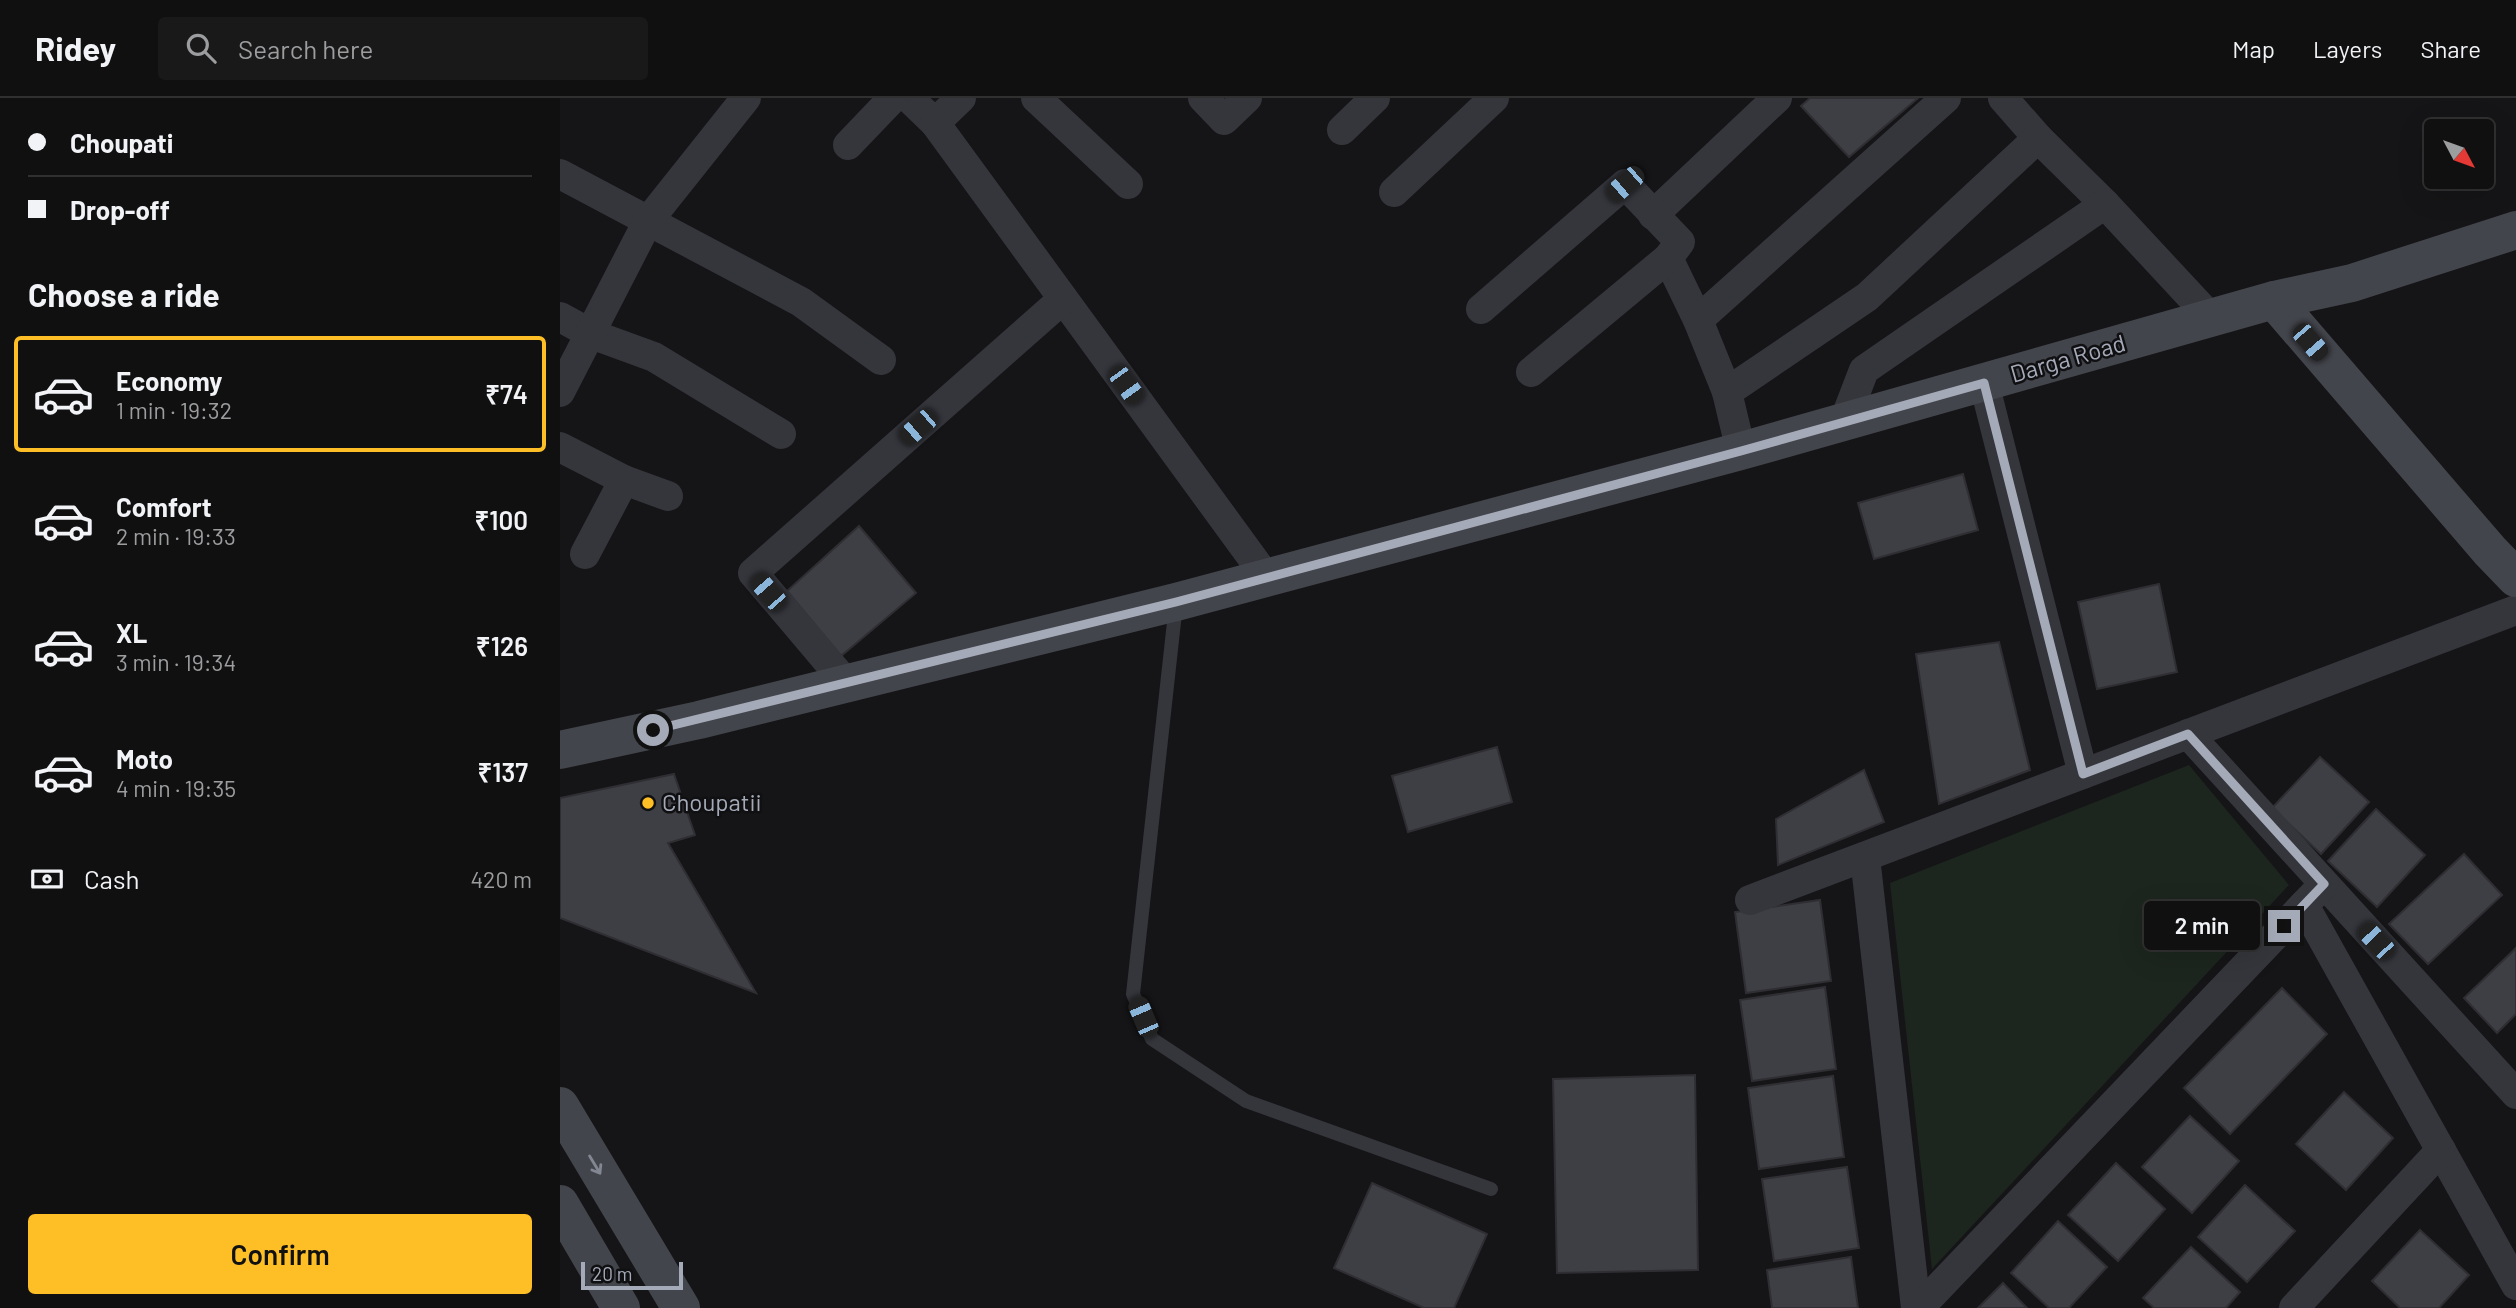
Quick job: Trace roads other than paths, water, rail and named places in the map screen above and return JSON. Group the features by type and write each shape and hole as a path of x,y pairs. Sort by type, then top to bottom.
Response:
{"street":[{"path":"560,392 648,221 746,98"},
{"path":"848,145 893,98"},
{"path":"909,98 935,123 1267,578"},
{"path":"935,123 961,98"},
{"path":"1036,98 1128,184"},
{"path":"1202,98 1224,120 1247,98"},
{"path":"1342,130 1375,98"},
{"path":"1394,192 1494,98"},
{"path":"1698,320 1946,98"},
{"path":"2004,98 2038,138 2105,204 2211,318"},
{"path":"1653,215 1762,103"},
{"path":"1727,392 1867,297 2038,138"},
{"path":"560,174 800,302 881,360"},
{"path":"1481,309 1625,184 1680,242 1668,258 1531,372"},
{"path":"1844,422 1864,370 2105,204"},
{"name":"Darga Road","path":"560,750 847,684 1267,578 1741,451 2274,300 2352,283 2516,230"},
{"path":"1668,258 1698,320 1727,392 1741,451"},
{"path":"847,684 753,573 1063,299"},
{"path":"2274,300 2516,578"},
{"path":"560,317 591,334 654,357 781,434"},
{"path":"1984,383 2083,774"},
{"path":"560,446 624,480 668,496"},
{"path":"585,554 624,480"},
{"path":"1750,900 2516,610"},
{"path":"2188,734 2516,1094"},
{"path":"1865,857 1918,1308"},
{"path":"1918,1308 2324,884"},
{"path":"2304,905 2516,1285"},
{"path":"560,1106 681,1308"},
{"path":"2294,1308 2441,1150"},
{"path":"560,1204 621,1308"}],"lane":[{"path":"1176,602 1133,994 1152,1039 1246,1101 1491,1189"}],"place":[{"name":"Choupatii","path":"648,803"}]}
